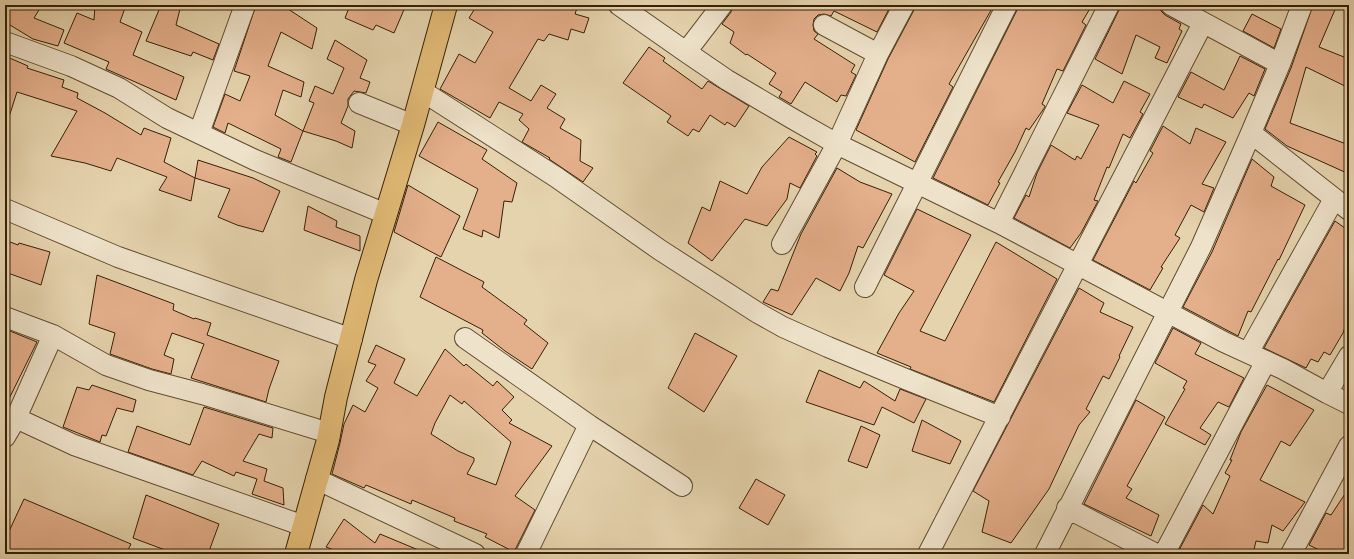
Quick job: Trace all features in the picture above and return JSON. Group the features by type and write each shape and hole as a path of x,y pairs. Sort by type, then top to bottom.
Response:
{"highway":[{"path":"296,554 329,433 336,397 366,280 413,125 446,5"}],"street":[{"path":"200,133 245,5"},
{"path":"619,5 728,80 792,119 837,144 999,223 1078,266 1349,404"},
{"path":"686,52 722,5"},
{"path":"782,244 837,144 878,54 904,5"},
{"path":"865,287 1007,5"},
{"path":"999,223 1109,5"},
{"path":"1171,5 1280,64"},
{"path":"1045,554 1067,508 1201,247 1251,134 1280,64 1302,5"},
{"path":"928,554 1203,23"},
{"path":"824,25 878,54"},
{"path":"5,42 71,66 118,88 155,112 255,160 386,214"},
{"path":"422,91 556,177 660,250 758,313 783,327 828,347 1000,417"},
{"path":"359,103 413,125"},
{"path":"1248,353 1341,204 1251,134"},
{"path":"5,209 118,257 352,339"},
{"path":"5,317 53,335 106,365 149,380 202,394 329,433"},
{"path":"5,437 16,418 53,335"},
{"path":"465,338 589,425 682,486"},
{"path":"1327,393 1349,356"},
{"path":"1164,554 1266,361"},
{"path":"16,418 74,444 304,526"},
{"path":"526,554 589,425"},
{"path":"1291,554 1349,446"},
{"path":"316,479 476,554"},
{"path":"1067,508 1156,554"}],"building":[{"path":"5,5 42,5 34,18 64,30 58,46 33,39 5,22"},
{"path":"95,5 126,5 120,22 142,32 133,55 184,77 176,100 106,69 109,62 64,43 77,13 94,20"},
{"path":"161,5 181,5 176,25 219,44 213,60 193,52 191,56 146,41"},
{"path":"256,5 282,5 317,28 312,49 281,32 268,66 304,82 301,97 283,90 275,115 303,131 291,162 278,157 281,149 228,123 225,133 213,127 225,94 240,101 250,76 234,71"},
{"path":"350,5 406,5 394,33 376,25 373,30 345,18"},
{"path":"477,5 578,5 575,14 589,18 584,33 571,29 568,40 549,34 544,41 538,39 509,88 531,101 541,85 556,94 547,108 565,119 560,128 581,140 580,161 593,168 583,182 549,159 550,158 522,142 529,129 519,120 523,114 499,102 490,118 440,89 459,54 475,63 493,32 469,18"},
{"path":"733,5 891,5 877,32 834,11 831,16 824,14 818,15 814,19 813,25 814,31 818,34 814,39 855,65 851,72 856,75 846,96 841,95 837,102 805,82 791,104 779,97 782,92 769,84 776,73 747,54 746,55 730,43 734,32 722,24 731,12"},
{"path":"915,5 994,5 949,84 953,87 915,162 856,130 888,59 914,10"},
{"path":"1018,5 1092,5 1082,22 1086,25 1063,71 1057,69 1042,104 1045,107 1029,130 1026,128 1015,152 998,182 1000,183 988,205 933,178 1017,10"},
{"path":"1120,5 1160,5 1161,11 1165,15 1181,24 1179,29 1182,31 1167,63 1155,58 1160,47 1136,35 1122,74 1095,59"},
{"path":"1313,5 1337,5 1319,47 1349,59 1349,88 1306,67 1290,123 1349,145 1349,174 1287,146 1265,129 1291,68"},
{"path":"1252,14 1281,29 1274,48 1243,31"},
{"path":"335,40 367,60 360,78 370,82 366,93 354,91 348,99 348,106 341,123 355,131 352,148 336,141 303,131 314,103 309,101 315,86 333,94 344,68 327,59"},
{"path":"649,47 665,58 663,61 702,89 708,81 749,106 735,127 727,122 725,125 710,115 699,132 693,129 688,136 667,122 671,116 623,83"},
{"path":"5,56 28,66 27,68 64,80 62,87 78,93 77,98 141,135 144,128 171,138 164,162 195,178 191,201 159,190 167,177 117,158 111,171 85,163 51,156 77,111 17,92 8,120 5,119"},
{"path":"1240,56 1265,69 1254,96 1249,93 1233,118 1204,104 1202,108 1178,97 1191,72 1224,90"},
{"path":"1124,81 1150,94 1140,112 1143,114 1130,138 1123,134 1109,168 1107,167 1094,200 1098,201 1081,233 1070,248 1014,218 1026,195 1029,197 1037,173 1051,145 1075,160 1077,156 1081,159 1099,125 1067,113 1082,85 1113,103"},
{"path":"438,122 487,150 482,159 517,183 512,202 504,201 499,238 483,230 482,237 463,229 478,189 419,156"},
{"path":"1163,126 1190,144 1196,128 1226,142 1202,184 1214,188 1204,212 1191,205 1175,235 1180,238 1161,267 1163,268 1150,290 1093,260 1134,181 1136,183 1153,153 1150,151"},
{"path":"789,137 817,152 815,154 817,156 800,188 790,183 787,199 767,226 745,219 712,261 688,243 702,207 710,211 720,181 747,194 762,167"},
{"path":"1252,159 1274,177 1271,186 1305,205 1279,260 1278,259 1251,312 1248,311 1238,336 1183,307 1212,252"},
{"path":"198,160 253,178 280,191 263,232 237,225 218,217 230,189 195,178"},
{"path":"837,168 860,182 892,194 863,248 858,246 849,273 840,291 816,278 792,315 763,302 771,289 778,291 801,234"},
{"path":"408,185 460,216 441,257 394,232"},
{"path":"308,206 337,221 336,227 360,236 360,251 304,230"},
{"path":"917,209 971,235 920,331 945,341 996,242 1057,279 994,402 910,369 911,367 877,353 899,313 914,291 884,275"},
{"path":"1335,221 1349,231 1349,316 1343,333 1330,355 1324,352 1318,362 1311,359 1306,368 1264,348"},
{"path":"5,240 18,245 19,243 50,252 41,285 5,272"},
{"path":"436,257 484,282 482,287 527,320 524,324 548,343 532,369 482,333 483,330 420,297"},
{"path":"97,275 174,304 173,310 194,319 195,318 211,323 207,335 279,361 266,402 191,378 204,344 172,333 164,355 174,359 171,374 110,354 115,333 89,324"},
{"path":"1079,288 1104,303 1100,312 1133,327 1109,379 1103,376 1086,409 1090,412 1079,425 1049,489 1011,543 982,532 989,501 973,491"},
{"path":"1173,328 1201,343 1195,354 1244,378 1229,407 1218,402 1200,428 1211,435 1205,445 1165,424 1185,389 1183,388 1187,381 1155,363"},
{"path":"5,329 37,342 5,407"},
{"path":"695,333 737,356 704,412 668,388"},
{"path":"376,345 405,359 394,383 417,396 445,349 464,366 466,364 493,386 497,381 514,397 502,410 512,420 509,423 552,446 515,496 535,510 514,552 485,537 487,534 454,521 455,518 412,500 411,504 366,485 364,488 332,474 344,424 353,405 365,412 378,388 366,381 376,365 368,362","holes":["450,395 462,404 464,401 511,442 496,485 467,474 474,461 474,458 458,451 431,434 435,423"]},
{"path":"819,370 860,388 864,381 895,401 900,389 926,399 914,423 882,407 874,425 806,402"},
{"path":"92,385 136,400 133,412 117,408 106,436 102,435 100,442 63,427 77,387 89,390"},
{"path":"1267,385 1314,410 1290,446 1281,441 1260,480 1305,502 1283,531 1272,525 1268,543 1256,541 1253,554 1238,554 1227,550 1225,554 1177,554 1203,505 1213,514 1230,476 1225,473 1232,460 1230,460 1241,432"},
{"path":"1136,400 1165,417 1127,486 1132,489 1126,498 1159,515 1151,536 1084,504"},
{"path":"204,407 273,428 272,438 259,434 243,461 267,469 264,481 283,488 284,505 252,494 257,479 236,472 234,476 202,461 193,475 128,452 137,426 190,445"},
{"path":"922,420 961,441 950,464 912,451"},
{"path":"861,426 880,435 867,468 848,461"},
{"path":"756,479 785,495 768,525 739,508"},
{"path":"1349,488 1349,554 1327,554 1309,545 1326,513 1331,515"},
{"path":"146,495 219,524 208,554 176,554 133,538"},
{"path":"24,499 131,544 126,554 5,554 5,540"},
{"path":"344,519 375,543 380,534 428,554 344,554 326,547"}]}
